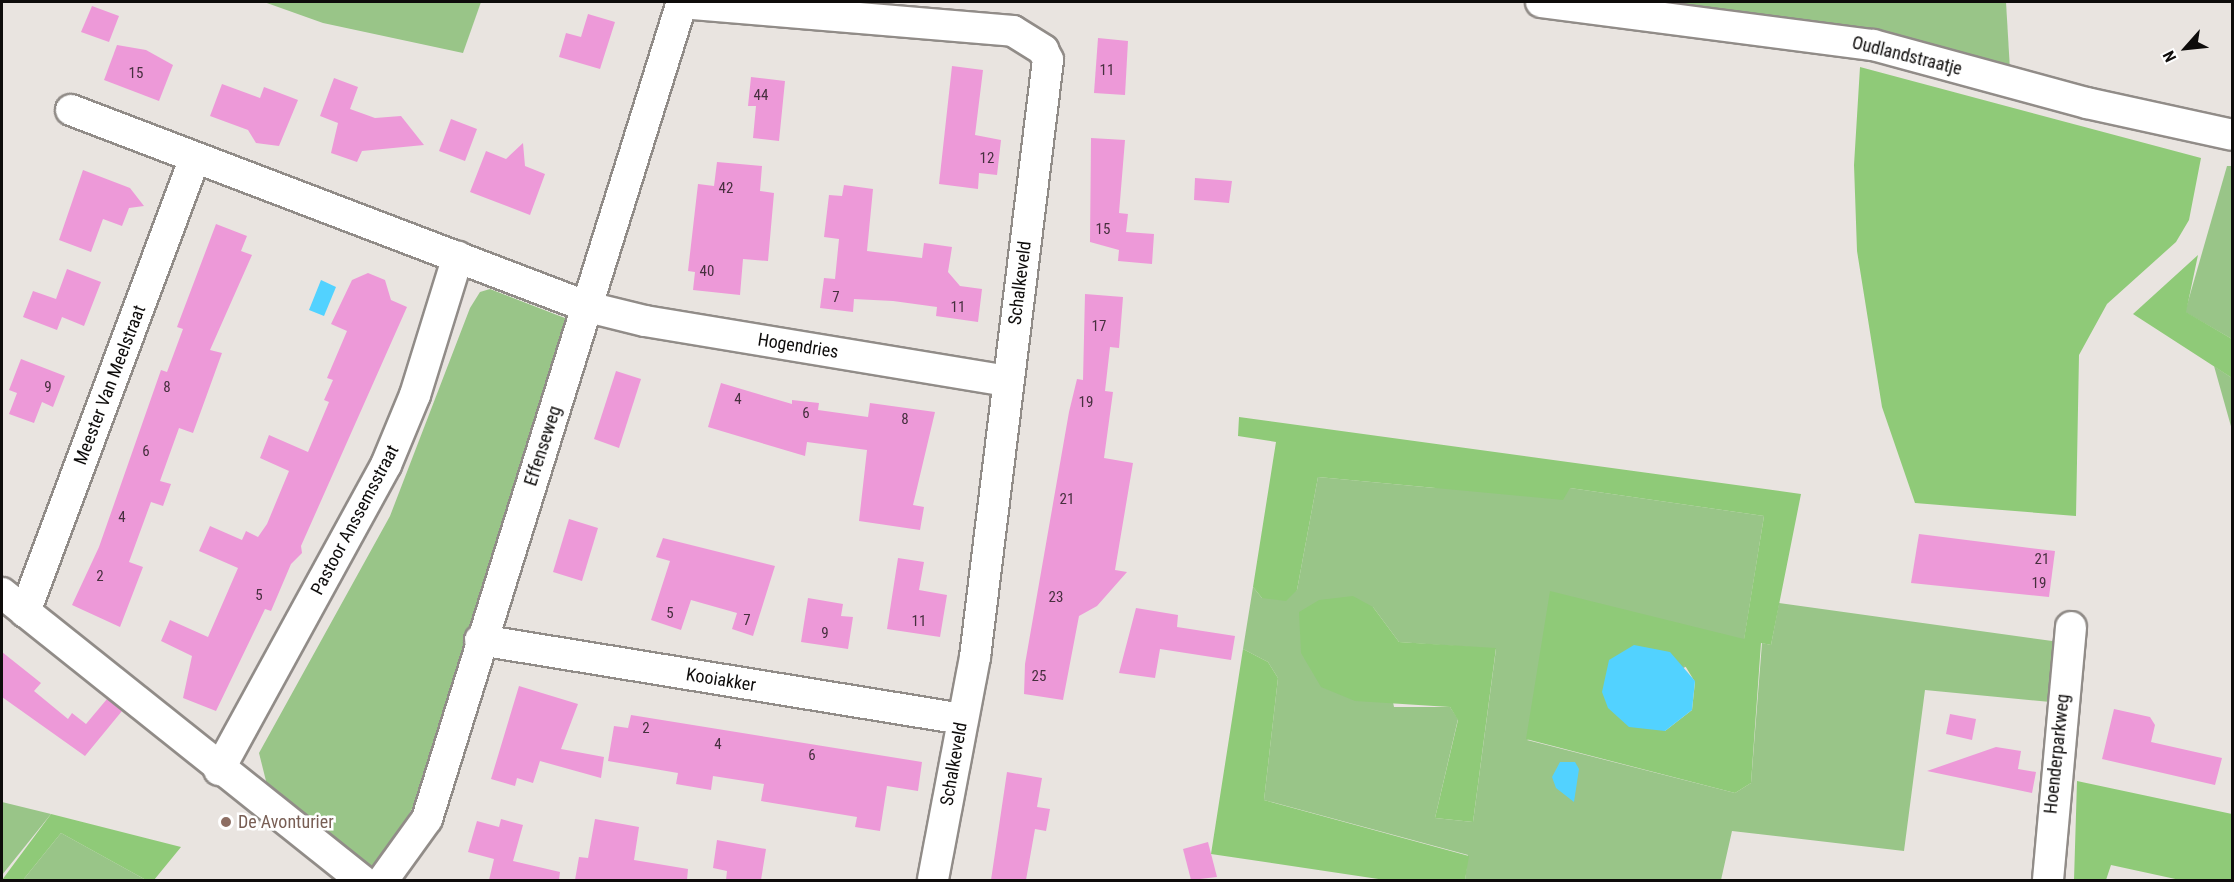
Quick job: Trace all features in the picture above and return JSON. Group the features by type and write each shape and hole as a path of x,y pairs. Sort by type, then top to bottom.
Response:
{"street":[{"name":"Effenseweg","path":"383,880 427,819 480,640 588,307 681,2"},
{"name":"Schalkeveld","path":"681,2 1013,31 1043,50 1048,60 975,657 933,880"},
{"name":"Oudlandstraatje","path":"1541,2 1873,45 2087,103 2232,135"},
{"path":"71,110 588,307"},
{"name":"Meester Van Meelstraat","path":"25,612 195,158"},
{"name":"Pastoor Anssemsstraat","path":"219,770 386,465 415,395 458,256"},
{"name":"Hogendries","path":"588,307 645,321 1008,381"},
{"path":"2,593 219,770 361,880"},
{"name":"Hoenderparkweg","path":"2048,880 2071,627"},
{"name":"Kooiakker","path":"480,640 962,719"}],"green space":[{"path":"264,2 481,2 463,53 323,23"},
{"path":"1613,2 2006,2 2010,70"},
{"path":"1860,67 2201,158 2189,220 2176,242 2107,304 2079,355 2076,516 1915,503 1882,407 1857,251 1854,165"},
{"path":"2227,166 2232,166 2232,339 2185,312"},
{"path":"2198,255 2186,312 2232,339 2232,378 2133,314"},
{"path":"490,289 570,320 413,807 376,874 267,785 259,753 390,516 470,308 480,292"},
{"path":"2214,366 2232,378 2232,430"},
{"path":"1239,417 1801,494 1771,645 1761,643 1751,783 1735,793 1526,739 1550,591 1744,639 1764,516 1570,488 1563,500 1318,477 1297,590 1286,601 1262,598 1253,587 1276,442 1238,436","holes":["1684,664 1695,682 1692,710 1665,731"]},
{"path":"1318,477 1435,488 1570,488 1764,516 1744,640 1527,740 1735,793 1751,783 1762,643 1771,645 1779,603 2067,643 2061,703 1925,690 1904,851 1732,831 1721,880 1465,880 1468,855 1264,800 1278,678 1268,662 1243,649 1253,587 1262,598 1297,590","holes":["1373,607 1399,642 1496,649 1473,822 1435,818 1458,719 1450,707 1394,707"]},
{"path":"1353,596 1373,607 1399,642 1496,648 1473,822 1435,818 1458,720 1450,707 1355,701 1321,687 1301,653 1299,612 1319,600"},
{"path":"1243,649 1268,662 1278,678 1264,800 1469,856 1465,880 1385,880 1211,854"},
{"path":"2077,781 2232,814 2232,880 2180,880 2111,865 2106,880 2074,880"},
{"path":"2,802 51,814 2,875"},
{"path":"51,814 181,847 154,880 146,880 61,833 23,880 2,880"},
{"path":"61,833 146,880 23,880"}],"water":[{"path":"321,280 336,287 324,316 309,310"},
{"path":"1634,645 1670,652 1695,681 1692,710 1665,731 1629,727 1608,708 1602,692 1609,660"},
{"path":"1560,762 1575,762 1579,769 1574,802 1556,788 1552,777"}],"building":[{"path":"92,6 119,16 109,42 81,32"},
{"path":"588,14 615,22 600,69 559,57 566,33 581,37"},
{"path":"1098,38 1128,41 1125,95 1094,93"},
{"path":"117,45 146,50 173,65 159,101 104,80"},
{"path":"952,66 983,70 975,135 1001,140 997,175 979,173 978,189 939,184"},
{"path":"751,77 785,81 779,141 753,138 756,106 748,106"},
{"path":"334,78 358,87 350,109 375,118 401,116 424,145 362,151 357,162 331,153 338,123 320,116"},
{"path":"222,84 260,98 264,87 298,100 279,146 256,143 248,130 210,116"},
{"path":"451,119 477,129 465,161 439,151"},
{"path":"1091,138 1125,140 1119,213 1128,214 1126,232 1154,234 1152,264 1118,261 1119,250 1090,242"},
{"path":"523,143 525,166 545,174 530,215 470,192 486,151 506,159"},
{"path":"717,162 762,166 760,191 774,193 768,261 743,259 740,295 693,290 695,272 688,271 698,184 714,186"},
{"path":"83,170 130,188 144,206 129,208 122,226 103,219 91,252 59,240"},
{"path":"1195,178 1232,181 1229,203 1194,200"},
{"path":"844,185 873,189 867,251 922,258 924,243 952,247 948,272 960,286 982,289 978,322 936,316 937,307 893,301 854,299 853,312 820,308 824,278 835,279 839,239 824,237 829,195 842,196"},
{"path":"216,224 247,236 241,251 252,255 210,350 222,353 193,433 179,428 160,481 171,484 163,506 151,502 129,562 143,567 120,627 72,605 99,547 161,370 167,372 183,329 177,327"},
{"path":"67,269 101,282 84,326 62,317 57,330 23,317 33,291 56,299"},
{"path":"368,273 385,280 391,300 407,307 301,546 302,553 291,564 271,611 265,609 216,711 183,698 192,656 161,641 170,620 208,637 238,568 199,551 210,526 242,540 246,531 258,537 267,524 289,471 260,458 269,435 308,452 329,402 324,400 333,380 327,378 347,331 331,324 352,280"},
{"path":"1085,294 1123,297 1119,348 1110,347 1105,391 1113,392 1104,458 1133,463 1115,570 1127,572 1097,606 1079,616 1063,700 1024,694 1025,664 1069,412 1077,379 1083,380"},
{"path":"21,359 65,376 53,407 42,402 34,423 9,414 17,393 9,390"},
{"path":"616,371 641,379 619,448 594,439"},
{"path":"721,383 792,404 792,400 819,403 818,410 868,417 870,403 935,412 913,505 924,507 920,530 859,521 867,450 807,442 805,456 708,427"},
{"path":"569,519 598,528 582,581 553,572"},
{"path":"1919,534 2055,551 2049,597 1911,583"},
{"path":"663,538 775,566 753,636 732,629 737,613 691,600 681,630 651,620 670,561 656,557"},
{"path":"898,558 924,562 919,590 947,595 940,637 887,629"},
{"path":"808,598 843,604 841,616 853,617 848,649 801,642"},
{"path":"1136,608 1178,615 1177,627 1235,636 1231,660 1160,649 1155,678 1119,673"},
{"path":"2,652 41,683 34,691 68,719 72,713 86,724 107,699 122,711 85,756 2,697"},
{"path":"519,686 578,704 561,749 604,757 601,778 540,761 533,783 517,778 515,786 491,779"},
{"path":"2114,709 2150,717 2155,725 2151,742 2222,758 2215,785 2102,759"},
{"path":"1950,714 1976,719 1972,740 1946,734"},
{"path":"631,715 922,762 918,791 887,786 880,831 855,827 857,817 761,801 764,784 713,776 711,790 676,784 678,773 608,761 614,726 628,728"},
{"path":"1996,747 2021,751 2018,769 2036,772 2032,793 1927,771"},
{"path":"1007,772 1042,778 1037,807 1050,809 1046,831 1035,829 1026,880 991,880"},
{"path":"501,819 523,825 513,861 560,872 559,880 489,880 494,859 468,852 477,821 499,827"},
{"path":"595,819 639,827 634,860 688,869 687,880 575,880 579,857 588,858"},
{"path":"717,840 766,849 761,880 726,880 727,871 713,868"},
{"path":"1208,842 1217,877 1191,880 1183,849"}],"place":[{"name":"De Avonturier","path":"226,822"}]}
